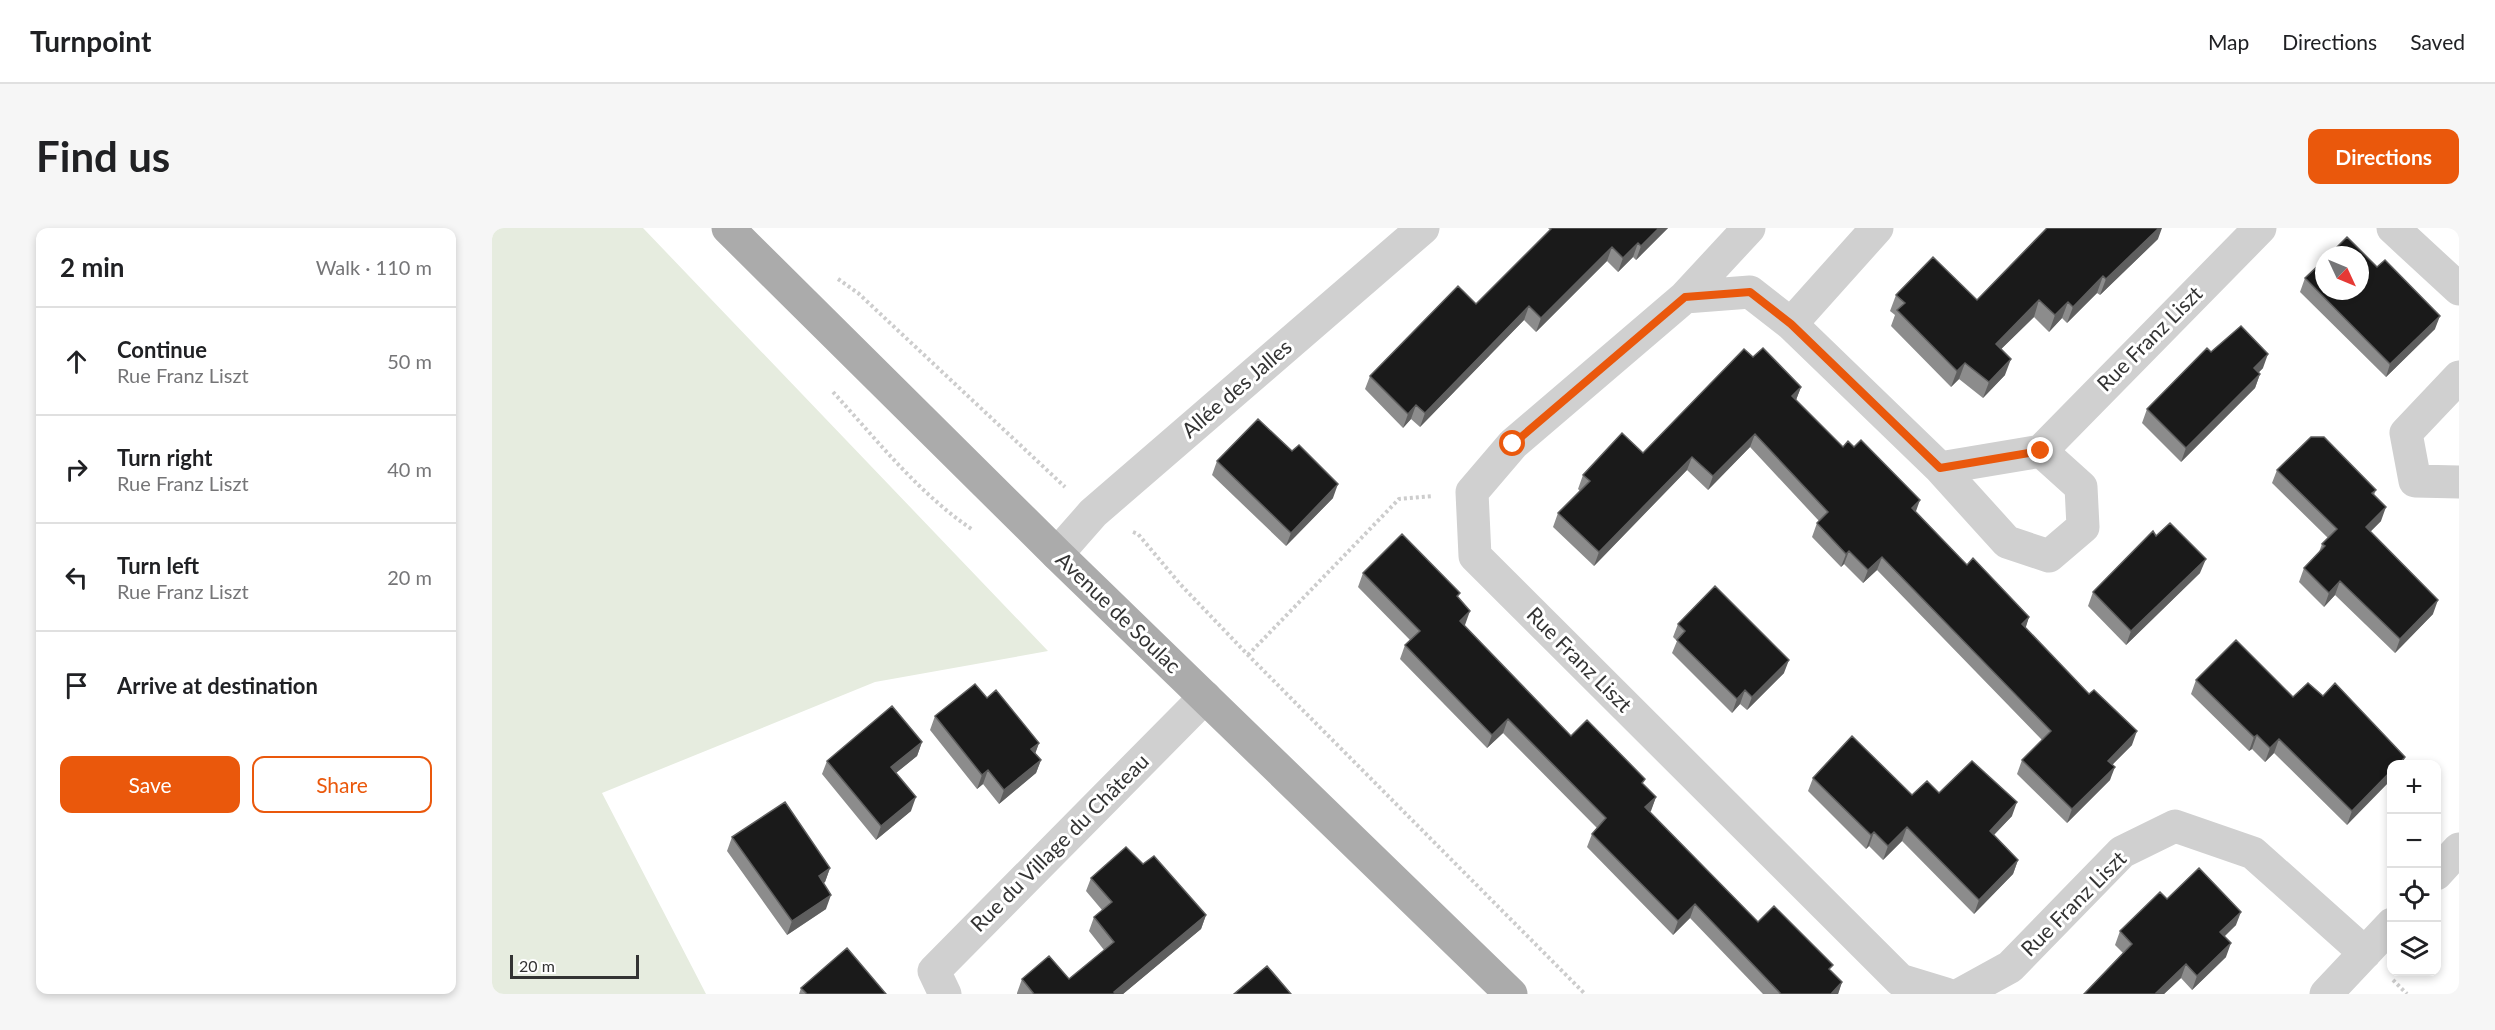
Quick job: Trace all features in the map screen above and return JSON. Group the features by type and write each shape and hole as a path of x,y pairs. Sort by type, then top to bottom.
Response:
{"main road":[{"name":"Avenue de Soulac","path":"728,228 1057,554 1511,994"}],"street":[{"name":"Allée des Jalles","path":"1057,554 1093,513 1423,228"},
{"path":"1472,492 1513,444 1685,297 1749,228"},
{"path":"1791,324 1877,228"},
{"name":"Rue Franz Liszt","path":"2041,451 2260,228"},
{"path":"2393,228 2459,289"},
{"path":"1685,297 1750,292 1791,324 1940,468 2007,542 2049,555 2083,527 2081,487 2041,451 1940,468"},
{"path":"2459,378 2406,433 2415,481 2459,482"},
{"name":"Rue Franz Liszt","path":"1472,492 1475,556 1900,980 1946,994"},
{"name":"Rue du Village du Château","path":"945,994 934,971 1205,697"},
{"name":"Rue Franz Liszt","path":"1961,994 2010,967 2122,852 2175,826 2253,853 2365,952"},
{"path":"2441,869 2459,849"},
{"path":"2326,994 2387,928"}],"path":[{"path":"831,273 858,293 1093,513 1138,534 1180,584 1248,654 1585,994"},
{"path":"1248,654 1399,499 1472,492"}],"shaded area":[{"path":"492,228 643,228 1048,651 875,682 602,793 706,994 492,994"}],"building":[{"path":"1552,228 1659,228 1641,246 1638,243 1623,258 1612,247 1541,318 1529,306 1425,413 1416,405 1408,414 1370,376 1458,286 1476,304"},
{"path":"2047,228 2159,228 2106,279 2103,276 2073,307 2068,302 2055,315 2039,300 1996,344 2011,359 1989,382 1965,363 1957,371 1897,310 1905,303 1896,295 1933,257 1977,300"},
{"path":"2347,237 2356,246 2338,246"},
{"path":"2369,259 2377,267 2385,260 2440,316 2390,364 2327,300 2369,300"},
{"path":"2315,269 2315,288 2305,278"},
{"path":"2241,326 2268,354 2254,368 2260,374 2186,448 2147,409 2207,348 2211,352"},
{"path":"1763,348 1801,387 1792,396 1843,447 1848,441 1854,447 1861,440 1920,500 1912,508 1967,565 1973,558 2029,617 2022,624 2089,694 2094,690 2137,731 2108,761 2115,767 2072,809 2022,760 2051,731 1882,557 1868,570 1849,551 1846,554 1817,523 1828,512 1755,434 1713,476 1692,457 1599,552 1558,513 1590,481 1583,475 1622,433 1643,453 1744,349 1753,357"},
{"path":"1258,419 1292,451 1299,445 1338,484 1291,533 1217,461"},
{"path":"2311,437 2324,437 2376,490 2372,493 2386,507 2366,527 2438,600 2400,639 2340,581 2329,593 2304,568 2325,546 2322,544 2337,529 2277,470"},
{"path":"2170,523 2206,559 2131,631 2093,592 2153,531 2156,536"},
{"path":"1402,534 1460,593 1457,596 1470,611 1460,621 1571,736 1587,720 1645,779 1642,783 1656,797 1645,807 1758,922 1774,906 1833,965 1829,969 1842,982 1831,994 1781,994 1695,904 1678,921 1592,834 1606,818 1508,719 1492,735 1405,645 1420,631 1363,573"},
{"path":"1715,586 1789,660 1752,697 1745,690 1737,699 1677,640 1685,631 1678,624"},
{"path":"2236,640 2293,697 2308,683 2323,696 2335,683 2405,757 2402,760 2387,760 2387,775 2352,811 2279,739 2270,748 2257,735 2254,737 2196,680"},
{"path":"975,684 987,698 996,690 1039,743 1031,749 1041,760 1004,790 988,770 982,775 935,716"},
{"path":"892,706 922,742 891,767 916,797 881,826 827,761"},
{"path":"1852,736 1912,795 1927,781 1939,793 1972,761 2017,802 1990,831 2018,860 1979,900 1907,827 1888,846 1874,832 1871,835 1813,778"},
{"path":"785,802 830,868 819,876 831,895 792,921 732,837"},
{"path":"1126,847 1143,864 1154,856 1206,915 1114,992 1116,994 1034,994 1022,979 1049,956 1069,979 1114,942 1094,917 1112,902 1091,878"},
{"path":"2199,868 2241,912 2220,932 2231,943 2197,976 2186,964 2155,994 2084,994 2132,944 2120,931 2160,892 2167,899"},
{"path":"847,948 886,994 807,994 801,988"},
{"path":"1267,966 1291,994 1234,994"}],"route":[{"path":"1513,444 1685,297 1750,292 1791,324 1940,468 2041,451"}]}
